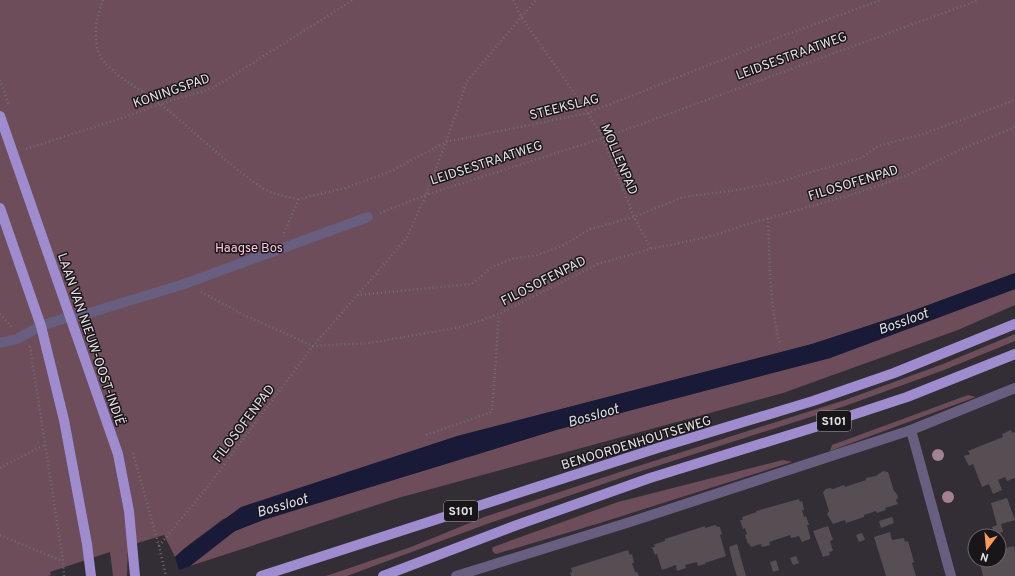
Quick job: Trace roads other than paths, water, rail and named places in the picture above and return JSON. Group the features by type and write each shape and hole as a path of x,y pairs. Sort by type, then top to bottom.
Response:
{"main road":[{"name":"LAAN VAN NIEUW-OOST-INDIË","path":"0,116 118,454 130,511 135,576"},
{"path":"0,208 41,326 64,420 87,544 91,576"},
{"name":"BENOORDENHOUTSEWEG","path":"261,576 662,447 813,401 894,373 1015,324"},
{"name":"S101","path":"383,576 517,525 650,478 907,397 1015,354"}],"street":[{"path":"0,343 16,339 41,326 71,316 86,314 184,284 368,217"},
{"path":"456,576 638,519 911,430 1015,388"},
{"path":"911,430 951,576"}],"water":[{"name":"Bossloot","path":"1015,273 1015,289 830,358 556,430 263,520 235,531 190,566 179,570 175,557 241,507 457,436 812,344 904,314"}],"park label":[{"name":"Haagse Bos","path":"249,247"}]}
